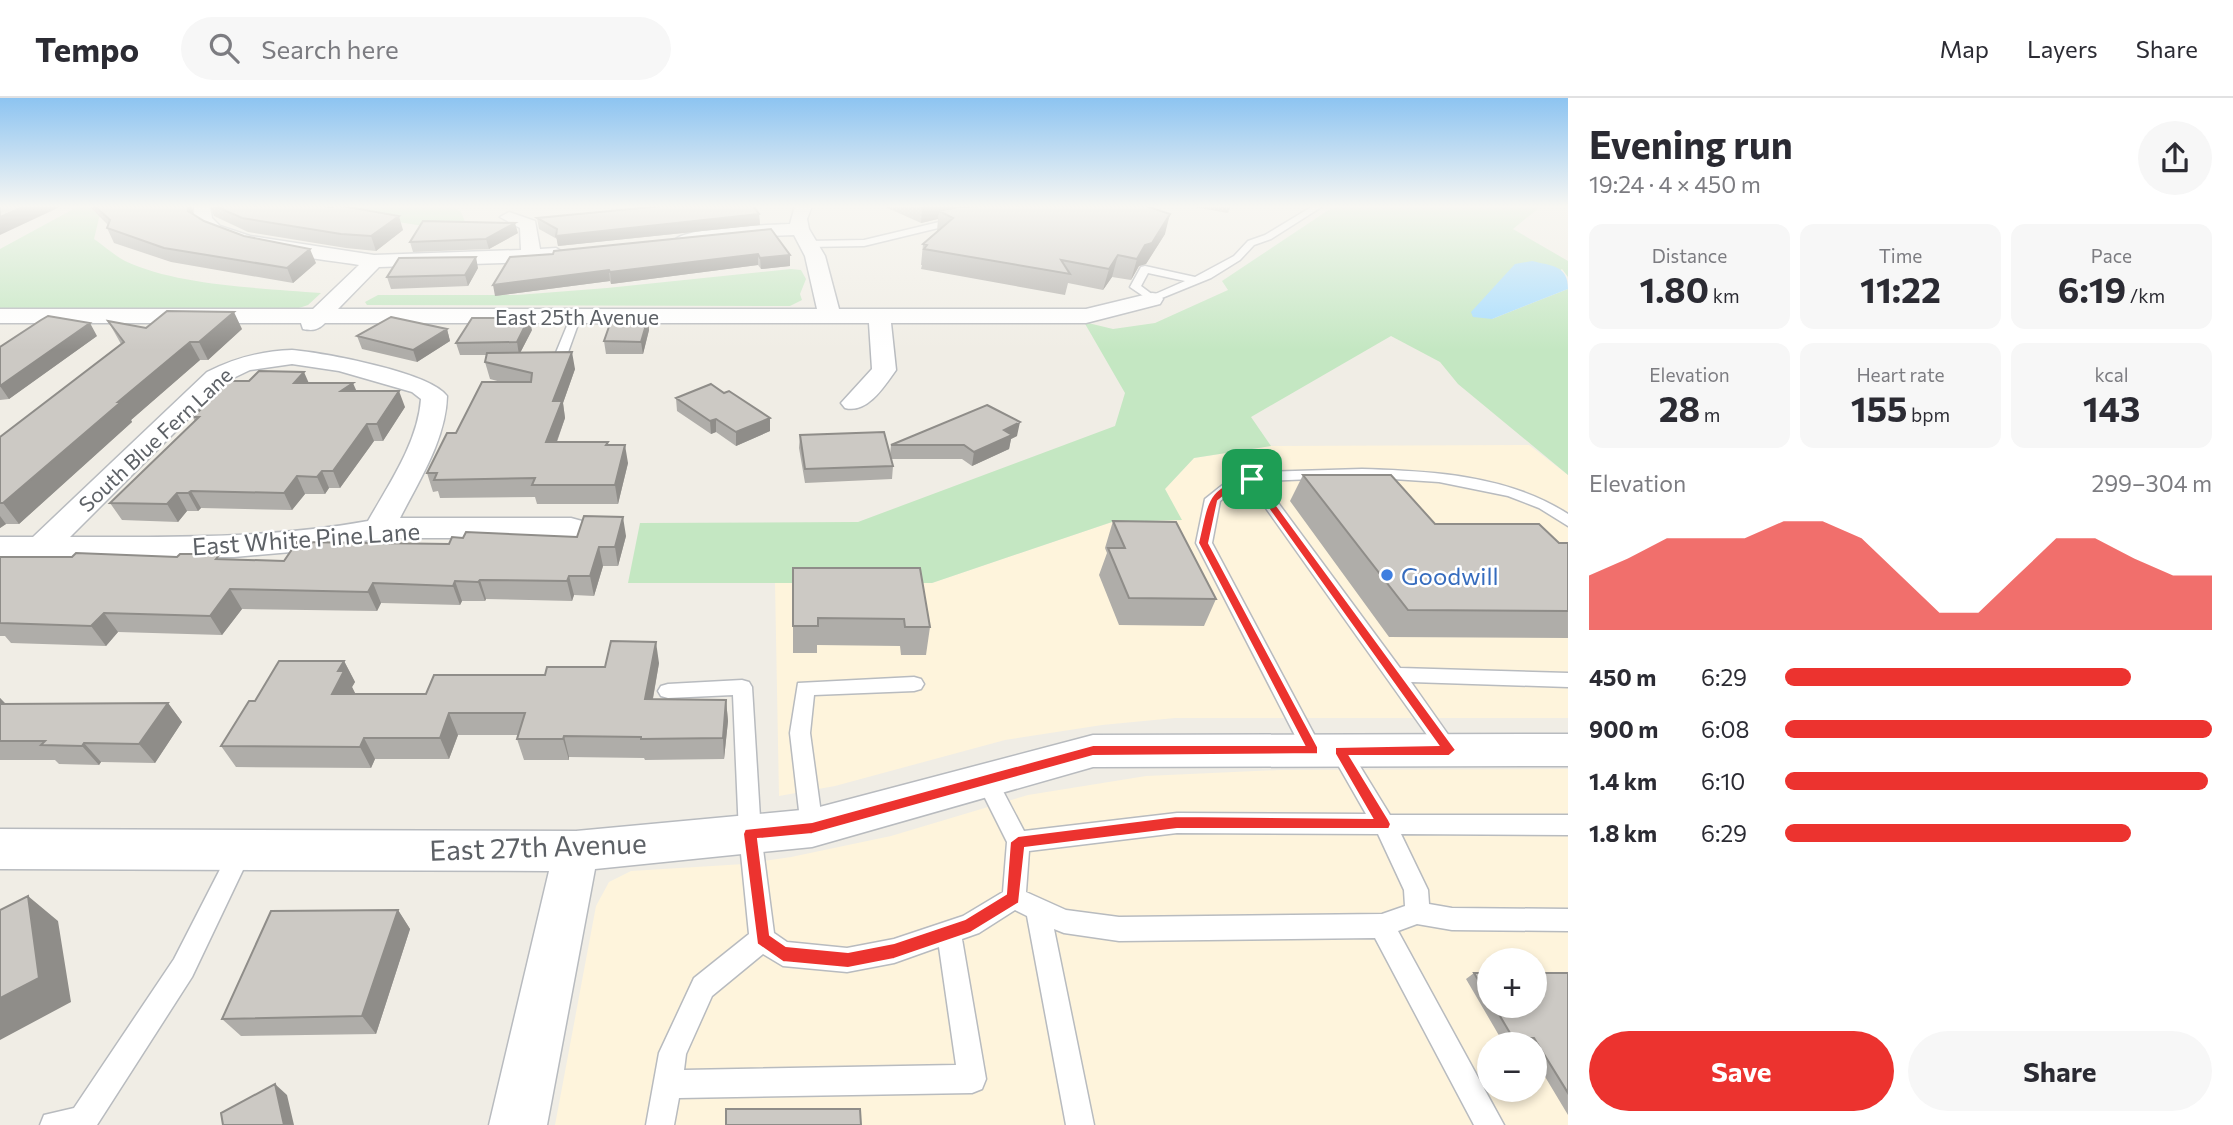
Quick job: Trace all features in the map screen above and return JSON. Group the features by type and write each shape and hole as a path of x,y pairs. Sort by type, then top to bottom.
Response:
{"street":[{"path":"334,254 381,261 559,254"},
{"path":"814,254 829,315"},
{"path":"379,528 402,487 430,422 435,405 434,396 421,387 293,356 381,261"},
{"name":"East 25th Avenue","path":"6,320 1086,316 1152,299"},
{"path":"854,402 884,370 879,315"},
{"name":"South Blue Fern Lane","path":"41,547 216,377 236,365 266,356 293,356"},
{"name":"East White Pine Lane","path":"0,547 234,547 315,540 379,528 571,528"},
{"name":"East 27th Avenue","path":"0,849 576,851 812,828 1093,751 1568,750"},
{"path":"518,1125 576,851"}],"lane":[{"path":"1197,281 1145,269 1135,287 1152,299 1197,281 1241,254"},
{"path":"561,355 576,316"},
{"path":"1417,913 1416,890 1384,824 1327,751 1204,543 1213,499 1235,483 1252,479 1334,472 1395,475 1475,484 1524,497 1568,521"},
{"path":"1252,479 1449,750"},
{"path":"1395,676 1568,680"},
{"path":"812,828 800,733 805,688 914,684"},
{"path":"668,691 742,687 750,834 762,939 783,954 848,960 894,951 1026,904 1064,921 1119,929 1382,926 1417,913 1452,919 1568,920"},
{"path":"987,780 1018,842 1026,904 1080,1125"},
{"path":"1018,842 1177,823 1568,825"},
{"path":"72,1124 183,968 242,849"},
{"path":"1382,926 1490,1125"},
{"path":"667,1084 972,1079 949,932"},
{"path":"660,1125 673,1053 703,987 762,939"}],"shaded area":[{"path":"1529,445 1568,475 1568,718 1175,718 1102,725 1005,740 835,786 779,796 775,583 932,583 1112,522 1181,520 1165,489 1194,458 1271,446"},
{"path":"1568,769 1568,1125 555,1125 596,906 609,882 631,871 744,864 791,857 891,836 1028,795 1146,776 1280,770"}],"green space":[{"path":"0,254 114,254 146,269 195,281 321,293 308,305 299,308 0,308"},
{"path":"1263,254 1556,254 1568,261 1568,277 1562,269 1492,319 1568,289 1568,475 1458,384 1440,362 1391,336 1251,417 1271,446 1194,458 1165,489 1182,520 1112,522 932,583 628,583 640,523 858,522 1115,426 1125,393 1084,322 1113,329 1155,323 1228,290 1222,281"},
{"path":"801,270 806,279 800,294 802,300 790,306 367,305 365,302 378,295 517,295"}],"water":[{"path":"1532,261 1562,271 1568,289 1492,319 1473,317 1471,312 1515,264"}],"building":[{"path":"200,254 304,254 287,268"},
{"path":"553,254 789,254 790,255 760,258 758,254 493,285 510,257"},
{"path":"953,254 1140,254 1137,259 1118,255 1109,269 1061,260 1070,274"},
{"path":"476,257 465,275 387,277 399,258"},
{"path":"167,311 234,312 199,342 190,342 0,503 0,437 124,342 108,321 146,328"},
{"path":"48,316 90,323 0,386 0,347"},
{"path":"391,317 447,329 413,350 357,336"},
{"path":"472,318 529,318 517,342 456,343"},
{"path":"612,318 648,318 641,342 604,341"},
{"path":"572,352 553,401 562,401 546,442 608,442 606,445 625,445 615,485 532,485 535,478 434,480 437,473 427,473 447,433 456,433 482,382 531,382 532,373 485,362 487,353"},
{"path":"259,371 304,372 294,383 353,383 341,391 399,391 377,424 367,424 333,471 322,471 317,477 297,476 284,493 191,491 177,493 167,504 110,503 199,417 193,417 229,381 249,381"},
{"path":"711,384 724,393 729,391 770,418 736,432 716,419 710,421 676,398"},
{"path":"987,405 1020,422 1004,430 1012,435 974,452 964,445 891,445"},
{"path":"884,432 893,466 805,469 800,435"},
{"path":"1303,475 1391,475 1435,524 1539,524 1559,543 1568,543 1568,611 1408,610"},
{"path":"584,516 623,517 615,547 599,547 590,576 569,576 567,581 455,581 453,586 373,583 368,592 230,589 210,616 104,613 91,626 0,623 0,557 72,557 76,553 177,557 180,554 220,554 216,559 284,561 297,542 449,544 452,537 463,538 466,532 577,537"},
{"path":"1113,521 1176,522 1216,599 1129,598 1108,548 1125,548"},
{"path":"793,568 920,568 930,627 905,627 904,619 818,618 818,626 793,626"},
{"path":"611,641 656,642 645,699 726,700 723,738 564,736 563,739 517,739 525,713 449,713 440,738 364,738 360,747 221,746 249,701 255,701 279,661 344,661 338,671 344,671 332,694 426,694 434,675 545,675 547,667 605,667"},
{"path":"168,703 139,744 84,743 82,746 41,745 45,741 0,741 0,704"},
{"path":"28,896 39,978 0,998 0,910"},
{"path":"398,910 362,1016 222,1019 271,911"},
{"path":"1547,973 1568,973 1568,1093 1547,1059 1547,1032 1509,1032 1501,1018 1547,1018"},
{"path":"275,1084 284,1125 223,1125 221,1113"},
{"path":"726,1109 860,1109 861,1125 726,1125"}],"place":[{"name":"Goodwill","path":"1387,575"}],"route":[{"path":"1252,479 1449,750 1340,751 1384,824 1177,823 1018,842 1014,898 970,925 894,951 848,960 783,954 762,939 750,834 812,828 1093,751 1313,751 1204,543 1213,499 1235,483 1252,479"}]}
